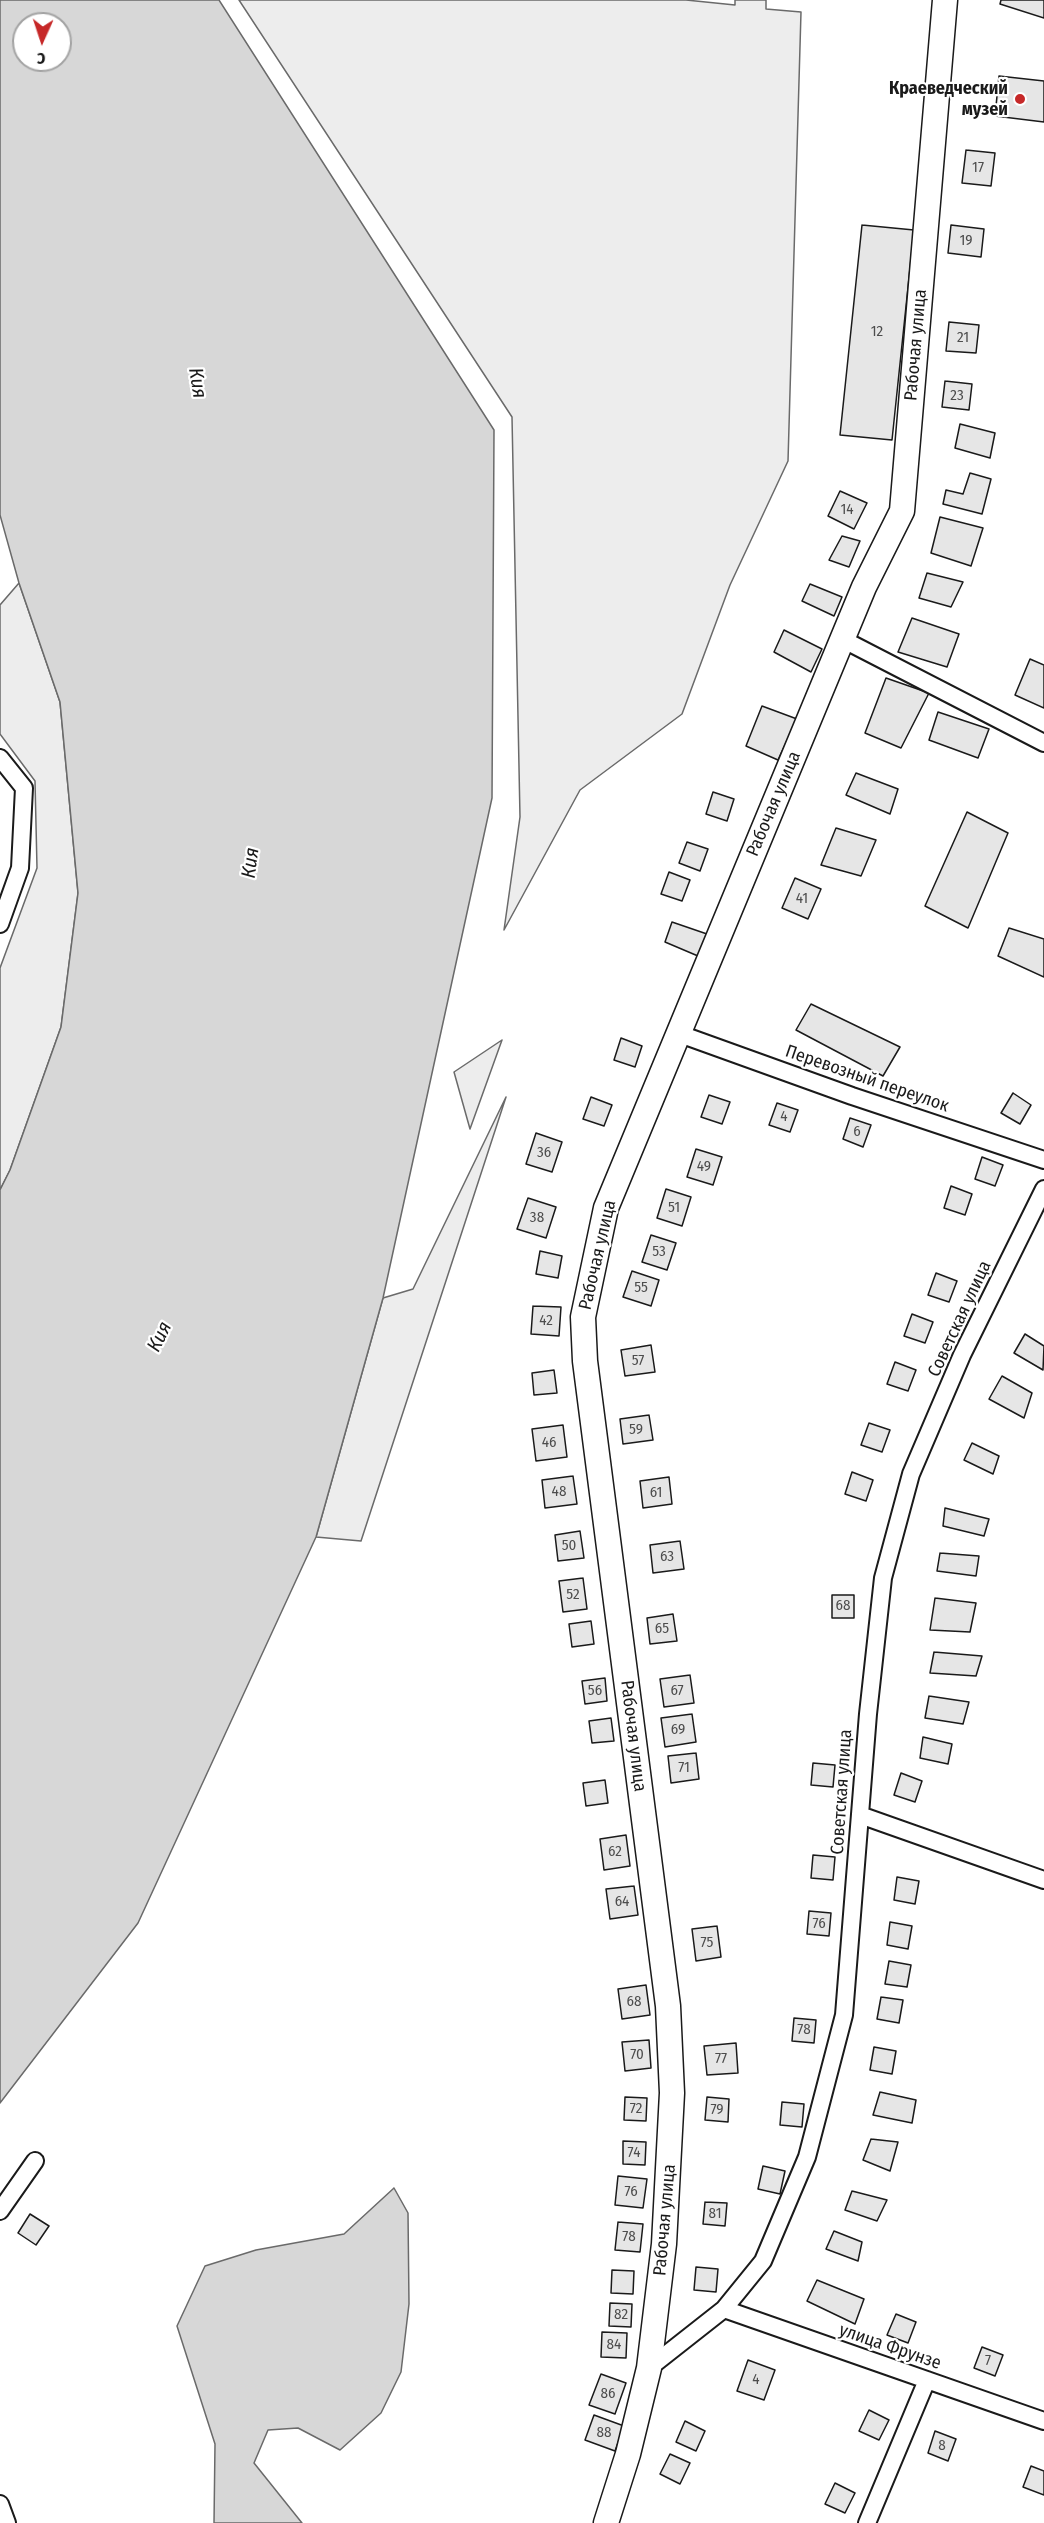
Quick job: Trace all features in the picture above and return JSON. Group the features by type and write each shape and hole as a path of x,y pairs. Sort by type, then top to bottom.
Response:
{"main road":[{"name":"Рабочая улица","path":"606,2523 628,2454 649,2368 670,2173 672,2093 668,2006 585,1361 583,1317 606,1208 677,1033 844,640 864,587 902,511 945,0"}],"street":[{"path":"844,640 1044,743"},
{"path":"0,758 24,788 20,868 0,924"},
{"name":"Перевозный переулок","path":"677,1033 852,1096 1044,1160"},
{"name":"Советская улица","path":"649,2368 724,2309 763,2261 807,2157 844,2015 860,1815 883,1578 911,1474 963,1355 1044,1189"},
{"path":"860,1815 1044,1880"},
{"path":"0,2211 35,2161"},
{"name":"улица Фрунзе","path":"724,2309 1044,2421"},
{"path":"867,2523 927,2380"},
{"path":"0,2504 7,2523"}],"shaded area":[{"path":"239,0 686,0 735,5 735,0 766,0 766,9 801,12 788,461 730,585 682,714 580,790 504,930 520,817 512,417"},
{"path":"19,583 60,702 78,893 61,1027 10,1170 0,1190 0,968 37,868 35,781 0,734 0,605"},
{"path":"502,1040 470,1129 454,1072"},
{"path":"506,1097 361,1541 316,1537 383,1298 413,1289"}],"water":[{"name":"Кия","path":"0,0 219,0 494,430 492,798 383,1298 316,1537 138,1923 0,2103 0,1190 10,1170 61,1027 78,893 60,702 19,583 0,515"},
{"path":"394,2188 408,2213 409,2304 401,2372 381,2413 340,2450 298,2428 268,2430 254,2463 302,2523 214,2523 215,2444 177,2326 205,2266 256,2250 344,2234"}],"building":[{"path":"1001,0 1044,0 1044,18 1000,4"},
{"name":"Краеведческий музей","path":"999,76 1044,81 1044,122 995,116"},
{"path":"966,150 995,153 991,186 962,183"},
{"path":"862,225 914,230 892,440 840,435"},
{"path":"951,225 984,229 981,257 948,253"},
{"path":"949,322 979,325 976,353 946,351"},
{"path":"945,381 972,384 969,410 942,407"},
{"path":"960,424 995,433 990,458 955,448"},
{"path":"970,473 991,479 982,514 943,504 946,490 963,494"},
{"path":"840,491 867,503 854,529 828,516"},
{"path":"940,517 983,528 971,566 931,553"},
{"path":"842,536 860,541 849,567 829,560"},
{"path":"927,573 963,582 951,607 919,598"},
{"path":"810,584 842,597 834,616 802,601"},
{"path":"912,618 959,634 947,667 898,652"},
{"path":"784,630 822,649 811,672 774,652"},
{"path":"1030,659 1044,665 1044,708 1015,695"},
{"path":"886,678 929,693 901,748 865,733"},
{"path":"762,706 797,719 778,760 746,746"},
{"path":"938,712 989,729 978,758 929,740"},
{"path":"856,773 898,789 890,814 846,795"},
{"path":"713,792 734,799 727,821 706,814"},
{"path":"967,812 1008,833 968,928 925,906"},
{"path":"836,828 876,840 861,876 821,865"},
{"path":"687,842 708,849 700,871 679,863"},
{"path":"669,872 690,880 682,901 661,894"},
{"path":"795,878 821,889 808,919 782,908"},
{"path":"672,922 707,934 698,956 665,942"},
{"path":"1009,928 1044,939 1044,977 998,956"},
{"path":"811,1004 900,1047 883,1076 796,1030"},
{"path":"621,1038 642,1046 635,1067 614,1060"},
{"path":"1013,1093 1031,1105 1020,1124 1001,1113"},
{"path":"709,1095 730,1102 722,1124 701,1117"},
{"path":"591,1097 612,1105 604,1126 583,1119"},
{"path":"777,1103 798,1110 790,1132 769,1125"},
{"path":"850,1118 871,1125 863,1147 843,1139"},
{"path":"536,1133 562,1142 552,1172 526,1164"},
{"path":"696,1149 722,1157 713,1185 687,1177"},
{"path":"982,1157 1003,1165 995,1186 975,1179"},
{"path":"951,1186 972,1194 965,1215 944,1208"},
{"path":"666,1189 691,1197 682,1226 657,1218"},
{"path":"528,1198 556,1207 546,1238 517,1229"},
{"path":"651,1235 676,1243 667,1270 642,1262"},
{"path":"540,1251 562,1256 558,1278 536,1274"},
{"path":"632,1271 659,1280 651,1306 623,1297"},
{"path":"936,1273 957,1281 949,1302 928,1295"},
{"path":"533,1306 561,1307 559,1336 531,1334"},
{"path":"912,1314 933,1322 925,1343 904,1336"},
{"path":"1025,1334 1044,1346 1043,1370 1014,1353"},
{"path":"651,1345 655,1372 625,1376 621,1350"},
{"path":"895,1362 916,1370 908,1391 887,1384"},
{"path":"554,1370 557,1393 534,1395 532,1373"},
{"path":"1002,1376 1032,1393 1024,1418 989,1399"},
{"path":"649,1415 653,1440 623,1444 620,1419"},
{"path":"869,1423 890,1430 882,1452 861,1445"},
{"path":"563,1425 567,1457 536,1461 532,1429"},
{"path":"972,1443 999,1456 993,1474 964,1460"},
{"path":"852,1472 873,1480 866,1501 845,1494"},
{"path":"573,1476 577,1504 545,1508 542,1480"},
{"path":"669,1477 672,1504 643,1508 640,1481"},
{"path":"945,1508 989,1519 984,1536 943,1526"},
{"path":"580,1531 584,1558 558,1561 555,1535"},
{"path":"680,1541 684,1569 653,1573 650,1545"},
{"path":"940,1553 979,1556 976,1576 937,1571"},
{"path":"583,1578 587,1609 563,1612 559,1581"},
{"path":"832,1595 854,1595 854,1618 832,1618"},
{"path":"935,1598 976,1603 970,1632 930,1630"},
{"path":"673,1614 677,1641 650,1644 647,1618"},
{"path":"591,1621 594,1644 572,1647 569,1624"},
{"path":"934,1652 982,1656 976,1676 930,1673"},
{"path":"690,1675 694,1703 664,1707 660,1679"},
{"path":"605,1678 607,1701 585,1704 582,1681"},
{"path":"929,1696 969,1702 963,1724 925,1718"},
{"path":"692,1714 696,1742 665,1747 661,1718"},
{"path":"611,1718 614,1741 592,1743 589,1721"},
{"path":"923,1737 952,1744 948,1764 920,1758"},
{"path":"696,1753 699,1779 671,1783 668,1756"},
{"path":"813,1763 835,1765 833,1787 811,1785"},
{"path":"901,1773 922,1781 915,1802 894,1795"},
{"path":"605,1780 608,1803 586,1806 583,1783"},
{"path":"626,1835 630,1866 604,1870 600,1839"},
{"path":"813,1855 835,1857 833,1880 811,1878"},
{"path":"897,1877 919,1881 915,1904 894,1900"},
{"path":"634,1886 638,1915 610,1919 606,1889"},
{"path":"809,1911 831,1913 829,1936 807,1934"},
{"path":"890,1922 912,1926 908,1949 887,1945"},
{"path":"717,1926 721,1957 696,1961 692,1929"},
{"path":"889,1961 911,1965 907,1987 885,1984"},
{"path":"646,1985 650,2015 622,2019 618,1989"},
{"path":"881,1997 903,2000 899,2023 877,2019"},
{"path":"794,2018 816,2020 814,2043 792,2041"},
{"path":"649,2040 651,2068 625,2071 622,2042"},
{"path":"736,2043 738,2073 707,2075 704,2046"},
{"path":"874,2047 896,2051 892,2074 870,2070"},
{"path":"880,2092 916,2100 912,2123 873,2115"},
{"path":"625,2097 647,2098 646,2121 624,2120"},
{"path":"707,2097 729,2099 728,2122 705,2120"},
{"path":"782,2102 804,2104 802,2127 780,2125"},
{"path":"871,2139 898,2142 890,2171 863,2160"},
{"path":"623,2141 646,2142 645,2165 623,2164"},
{"path":"763,2166 785,2171 780,2194 758,2189"},
{"path":"618,2176 647,2179 643,2208 615,2205"},
{"path":"852,2191 887,2200 877,2221 845,2210"},
{"path":"705,2202 727,2203 725,2226 703,2224"},
{"path":"30,2214 49,2226 36,2245 18,2233"},
{"path":"618,2222 643,2224 640,2252 615,2250"},
{"path":"834,2231 862,2242 858,2261 826,2249"},
{"path":"696,2267 718,2269 716,2292 694,2290"},
{"path":"612,2270 634,2271 633,2294 611,2293"},
{"path":"817,2280 864,2299 855,2324 807,2301"},
{"path":"610,2303 632,2304 631,2327 609,2326"},
{"path":"896,2314 916,2322 908,2343 887,2335"},
{"path":"602,2332 627,2333 626,2358 601,2357"},
{"path":"982,2347 1003,2355 995,2376 974,2368"},
{"path":"748,2360 775,2370 764,2400 737,2391"},
{"path":"601,2374 626,2383 615,2414 589,2405"},
{"path":"869,2410 889,2420 879,2440 859,2431"},
{"path":"594,2415 624,2426 615,2451 585,2440"},
{"path":"685,2421 705,2431 696,2451 676,2442"},
{"path":"935,2431 956,2439 948,2461 928,2453"},
{"path":"670,2454 690,2463 680,2484 660,2474"},
{"path":"1031,2466 1044,2471 1044,2495 1023,2487"},
{"path":"835,2483 855,2493 845,2513 825,2504"}],"place":[{"name":"Краеведческий музей","path":"1020,99"}]}
